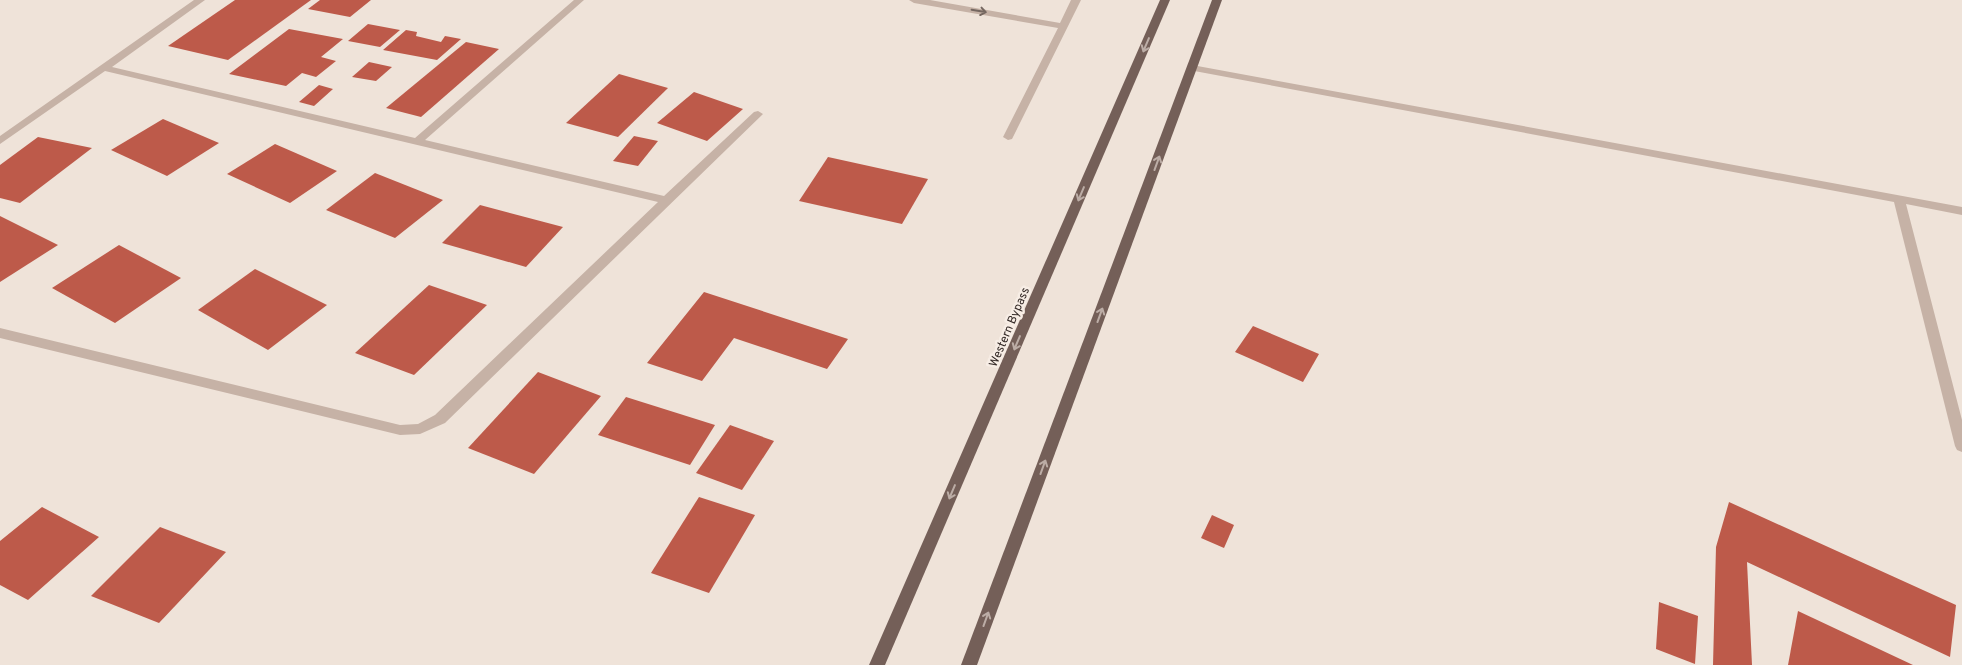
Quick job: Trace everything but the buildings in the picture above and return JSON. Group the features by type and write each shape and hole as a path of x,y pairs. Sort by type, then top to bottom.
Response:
{"main road":[{"name":"Western Bypass","path":"877,665 1165,0"},
{"path":"969,665 1217,0"}],"street":[{"path":"0,141 200,0"},
{"path":"417,142 579,0"},
{"path":"914,0 1063,26"},
{"path":"1008,137 1076,0"},
{"path":"104,68 666,200"},
{"path":"1192,68 1962,211"},
{"path":"0,333 400,430 420,429 440,419 666,200 758,114"},
{"path":"1899,200 1962,446"}]}
